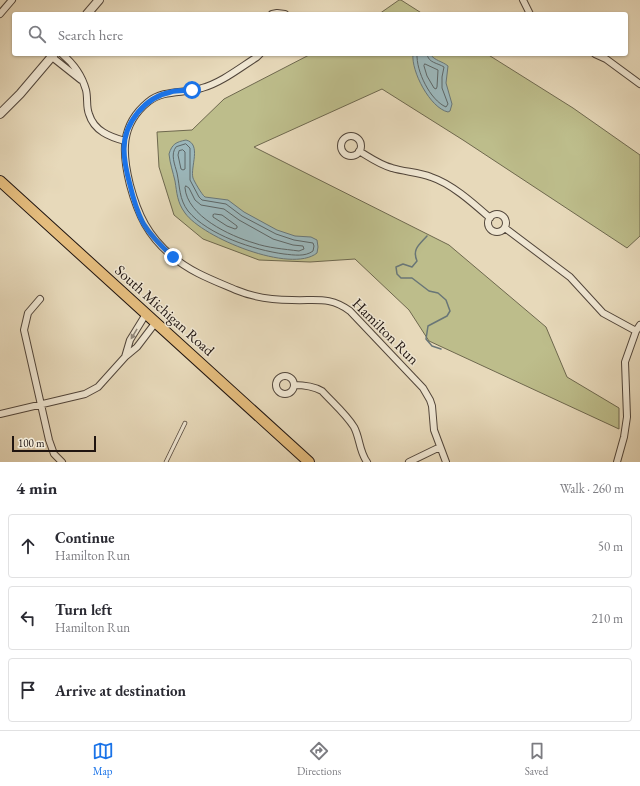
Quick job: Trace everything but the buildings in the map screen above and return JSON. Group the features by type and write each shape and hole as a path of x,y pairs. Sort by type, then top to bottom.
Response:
{"main road":[{"name":"South Michigan Road","path":"0,181 309,462"}],"street":[{"path":"0,14 12,0"},
{"path":"89,12 99,0"},
{"path":"522,0 529,12"},
{"path":"0,114 20,94 52,56"},
{"path":"54,56 82,81"},
{"path":"64,56 75,66 86,89 89,115 93,122 99,130 106,135 125,141"},
{"name":"Hamilton Run","path":"258,56 212,85 197,90 170,92 149,101 137,114 130,126 124,148 125,164 138,211 143,222 151,235 173,257 214,281 239,291 276,299 322,299 330,300 343,306 356,317 423,388 432,406 434,430 446,462"},
{"path":"599,56 606,59 640,84"},
{"path":"359,151 380,164 438,179 477,206 490,218"},
{"path":"495,214 501,215 506,222 504,228 497,232 492,230 488,223 490,218 495,214"},
{"path":"504,228 570,277 603,313 636,331"},
{"path":"40,299 28,313 24,330 40,405 54,454 62,462"},
{"path":"125,357 130,340 146,314"},
{"path":"0,414 85,394 98,387 125,357 137,347 156,322"},
{"path":"617,462 624,437 627,417 625,362 640,324"},
{"path":"294,385 304,385 316,388 327,396 350,421 354,428 362,454 367,462"},
{"path":"409,462 440,446"}],"lane":[{"path":"166,462 185,423"}],"green space":[{"path":"401,0 420,12 382,12"},
{"path":"307,56 490,56 573,108 640,155 640,236 627,248 463,140 382,89 254,147 449,245 546,327 567,377 619,408 619,429 429,341 409,310 355,259 310,262 259,260 203,239 174,215 159,167 157,132 192,130 224,99"}],"water":[{"path":"413,56 432,56 448,66 446,83 452,104 450,111 448,112 441,109 428,96 418,79"},
{"path":"186,140 191,142 194,151 193,178 205,197 228,200 244,212 277,230 295,236 311,237 317,240 317,253 305,258 288,259 269,256 228,242 195,223 182,209 169,154 175,144"}],"waterway":[{"path":"427,236 417,247 415,253 417,261 412,267 403,264 396,267 397,274 401,278 412,278 429,291 438,293 446,300 450,311 447,316 428,326 426,339 432,346 441,349"}],"route":[{"path":"173,257 151,235 138,211 125,164 125,137 137,114 149,101 155,97 170,92 192,90"}]}
